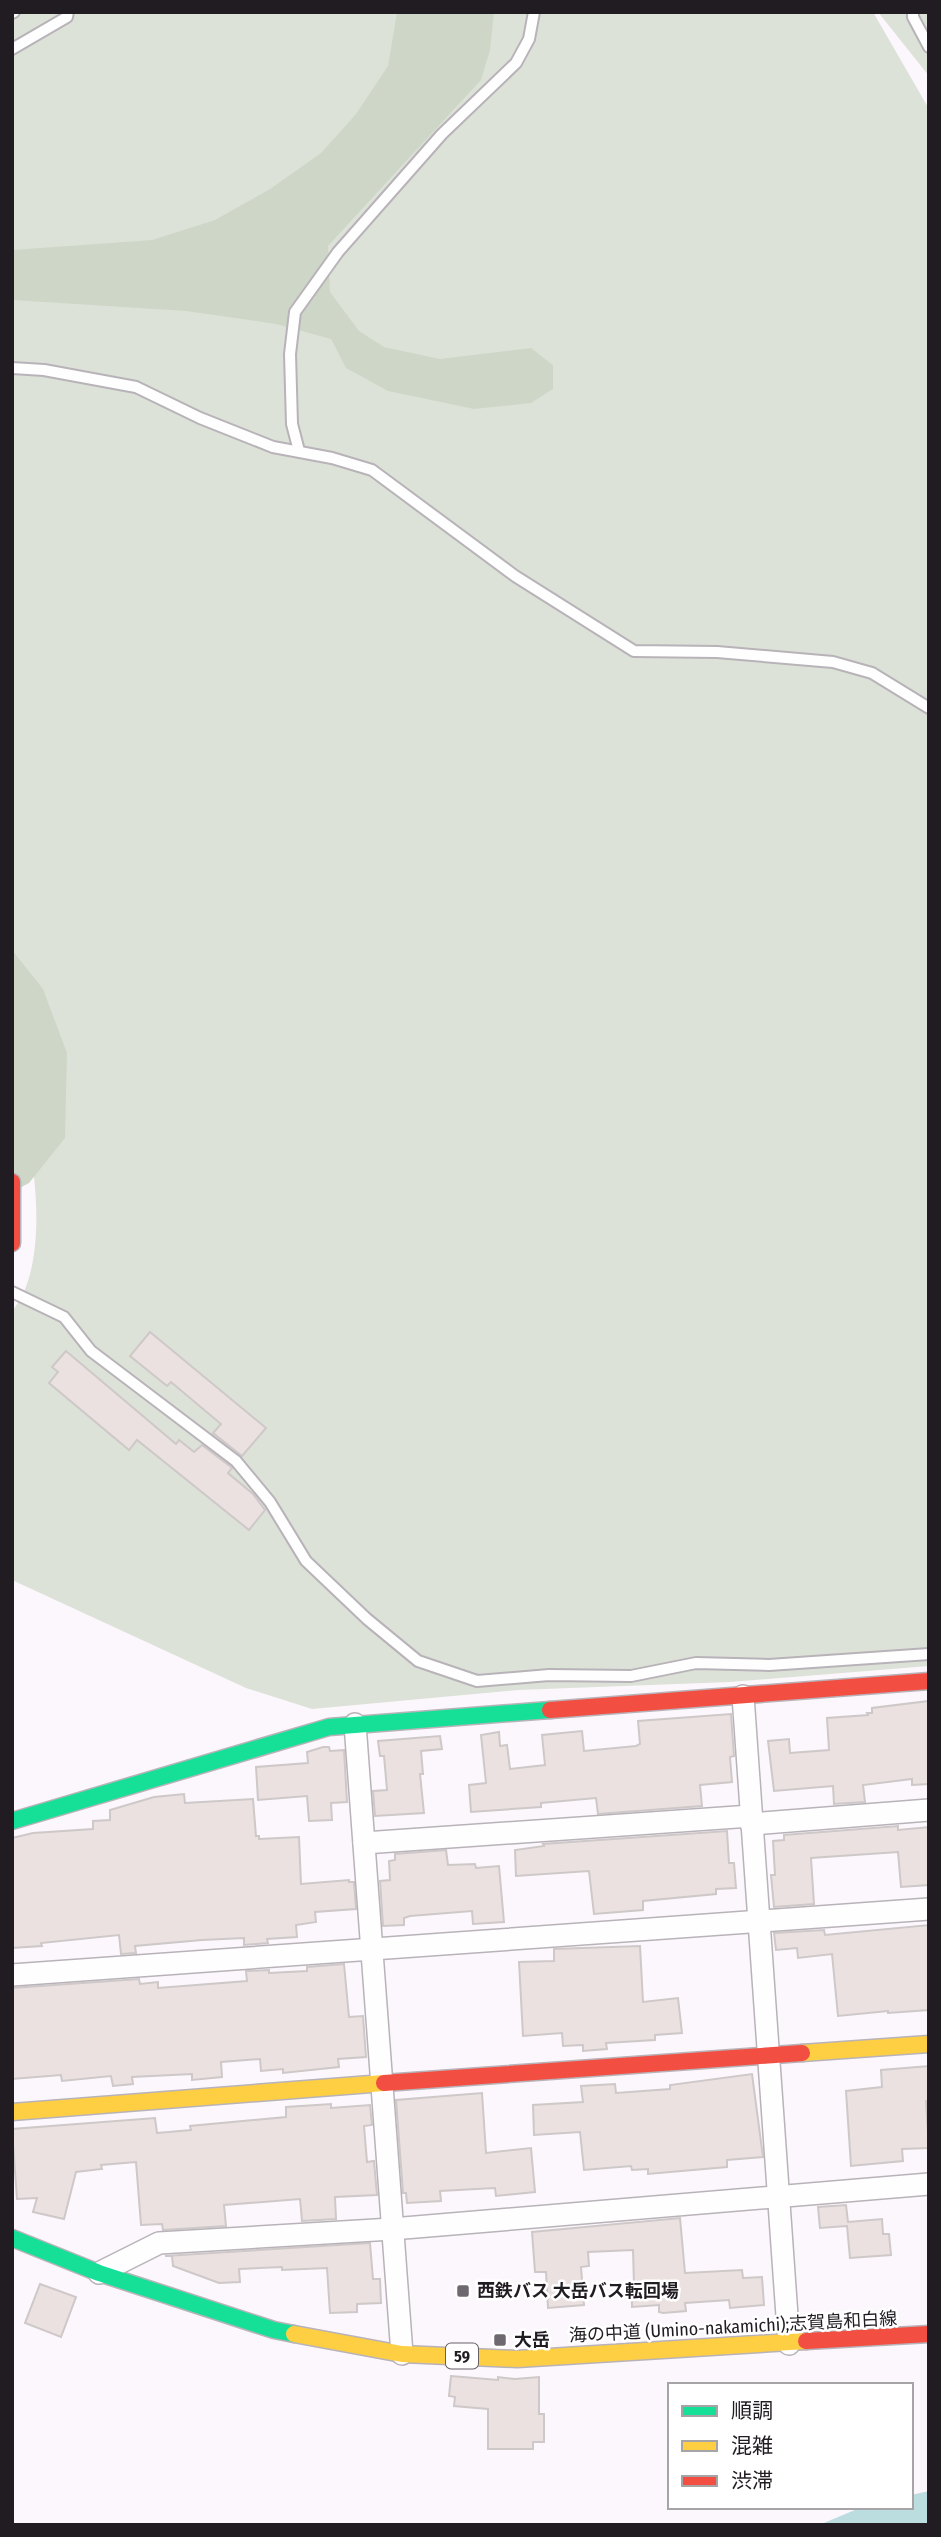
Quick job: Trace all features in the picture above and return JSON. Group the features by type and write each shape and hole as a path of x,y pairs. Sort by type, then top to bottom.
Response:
{"street":[{"path":"12,1182 12,1243"},
{"path":"12,1821 329,1727 929,1681"},
{"path":"743,1696 789,2344"},
{"path":"355,1724 402,2354"},
{"path":"364,1843 929,1810"},
{"path":"12,1975 929,1909"},
{"path":"12,2112 381,2082 929,2044"},
{"path":"99,2273 159,2243 393,2230 929,2184"},
{"name":"海の中道 (Umino-nakamichi);志賀島和白線","path":"12,2238 99,2273 274,2330 402,2354 517,2359 929,2334"}],"lane":[{"path":"12,49 67,17 68,12"},
{"path":"299,451 292,424 290,366 295,312 338,251 443,134 516,63 529,40 534,12"},
{"path":"913,12 929,47"},
{"path":"12,368 44,370 136,387 200,418 273,447 332,458 372,470 514,576 634,651 718,652 833,662 872,673 929,708"},
{"path":"12,1292 64,1317 91,1351 236,1461 270,1502 306,1561 367,1619 418,1661 477,1681 549,1675 631,1676 696,1663 769,1665 929,1654"}],"shaded area":[{"path":"12,12 873,12 929,109 929,1666 730,1682 518,1690 312,1709 246,1688 12,1580 12,1311 30,1276 34,1254 36,1206 27,1139 12,1109"},
{"path":"878,12 929,12 929,76"}],"green space":[{"path":"397,12 494,12 490,50 481,80 328,246 330,292 359,331 384,347 440,359 531,348 553,365 553,389 531,403 474,409 388,391 346,368 331,339 276,324 186,311 12,300 12,250 152,240 215,220 270,189 321,153 356,114 388,66"},
{"path":"12,950 43,989 67,1053 65,1138 29,1183 12,1192"}],"water":[{"path":"929,2491 929,2525 819,2525 857,2509 913,2509 913,2495"}],"building":[{"path":"150,1332 266,1428 242,1456 213,1433 221,1424 171,1382 167,1386 130,1356"},
{"path":"66,1351 176,1444 179,1440 194,1452 202,1445 231,1467 228,1473 253,1494 265,1510 249,1530 137,1440 129,1450 49,1383 58,1372 52,1367"},
{"path":"929,1701 929,1784 912,1785 912,1779 863,1785 865,1802 834,1804 833,1786 774,1791 768,1741 789,1739 790,1753 829,1750 827,1718 868,1715 867,1713 872,1713 872,1708"},
{"path":"731,1714 734,1756 730,1757 732,1782 700,1785 702,1806 598,1814 596,1798 541,1803 541,1807 471,1812 469,1785 486,1783 481,1735 499,1732 500,1746 507,1745 510,1769 545,1765 542,1735 582,1731 584,1751 636,1746 640,1744 638,1721"},
{"path":"440,1736 442,1749 421,1751 423,1774 420,1774 424,1813 375,1816 373,1791 387,1790 384,1756 380,1756 378,1741"},
{"path":"329,1747 330,1751 344,1750 347,1802 331,1803 332,1820 309,1821 307,1796 258,1800 256,1767 308,1763 307,1752"},
{"path":"184,1794 185,1803 253,1799 256,1836 259,1836 259,1839 299,1837 301,1884 349,1880 354,1882 356,1909 315,1912 316,1922 296,1925 297,1937 267,1939 268,1943 244,1945 244,1938 202,1940 135,1946 136,1953 121,1954 119,1935 12,1948 12,1838 33,1833 93,1829 93,1821 110,1820 110,1810 154,1797"},
{"path":"898,1826 898,1830 929,1827 929,1885 901,1887 898,1852 811,1858 814,1904 774,1907 771,1875 775,1875 773,1841 784,1840 784,1835"},
{"path":"727,1831 729,1863 734,1863 736,1888 716,1889 716,1894 643,1901 643,1910 594,1914 589,1871 516,1876 515,1850 544,1846 543,1844"},
{"path":"446,1850 448,1865 475,1864 476,1868 499,1866 504,1922 473,1924 472,1911 410,1916 404,1918 404,1925 383,1926 380,1881 390,1880 389,1861 395,1860 395,1854"},
{"path":"929,1925 929,2010 838,2016 832,1954 798,1958 797,1948 776,1950 774,1933 824,1930 825,1935"},
{"path":"640,1946 643,2002 678,1998 682,2033 655,2035 655,2040 606,2043 607,2049 583,2051 583,2045 563,2046 562,2033 523,2036 519,1962 554,1961 554,1949"},
{"path":"344,1964 349,2017 363,2016 366,2057 338,2059 339,2067 283,2073 283,2069 261,2071 260,2059 221,2062 222,2077 192,2080 192,2074 132,2077 133,2084 113,2086 111,2076 62,2081 61,2075 12,2079 12,1988 139,1979 140,1984 158,1982 158,1988 247,1981 246,1971 307,1971 307,1967"},
{"path":"929,2066 929,2100 926,2101 929,2148 902,2149 903,2161 851,2166 846,2091 882,2087 881,2070"},
{"path":"752,2074 763,2157 727,2160 727,2167 648,2174 648,2169 632,2170 631,2166 584,2170 580,2132 534,2135 533,2105 583,2102 581,2086 615,2084 616,2093 670,2089 670,2085"},
{"path":"482,2093 486,2153 531,2148 535,2192 496,2196 495,2188 440,2191 441,2201 407,2203 406,2193 403,2193 396,2100"},
{"path":"331,2104 331,2108 370,2105 372,2125 364,2126 367,2162 374,2161 377,2195 335,2197 336,2219 302,2221 300,2199 224,2205 226,2226 163,2230 162,2224 141,2225 136,2162 101,2165 102,2169 76,2172 64,2219 33,2212 37,2198 17,2199 12,2129 155,2118 157,2133 191,2130 190,2126 286,2117 286,2107"},
{"path":"846,2205 848,2222 882,2219 883,2234 889,2234 891,2255 850,2258 847,2226 820,2228 818,2207"},
{"path":"680,2218 685,2273 742,2270 743,2278 762,2277 764,2305 730,2308 729,2300 685,2303 686,2311 663,2313 659,2312 659,2305 632,2307 633,2250 588,2252 589,2266 581,2267 584,2305 548,2308 546,2272 535,2272 532,2232"},
{"path":"370,2243 373,2279 380,2279 381,2303 357,2304 357,2312 330,2313 327,2268 239,2269 240,2282 219,2283 173,2266 172,2256 165,2256"},
{"path":"40,2284 76,2297 61,2337 25,2323"},
{"path":"451,2376 498,2380 498,2377 539,2377 539,2414 544,2414 544,2442 533,2442 533,2449 488,2449 488,2409 454,2406 455,2397 449,2396"}],"traffic: fast":[{"path":"12,1821 329,1727 550,1710"},
{"path":"12,2238 99,2273 274,2330 294,2334"}],"traffic: slow":[{"path":"802,2053 929,2044"},
{"path":"12,2112 384,2083"},
{"path":"294,2334 402,2354 517,2359 806,2341"}],"traffic: jam":[{"path":"12,1182 12,1243"},
{"path":"550,1710 929,1681"},
{"path":"384,2083 802,2053"},
{"path":"806,2341 929,2334"}],"place":[{"name":"西鉄バス 大岳バス転回場","path":"463,2291"},
{"name":"大岳","path":"500,2340"}]}
